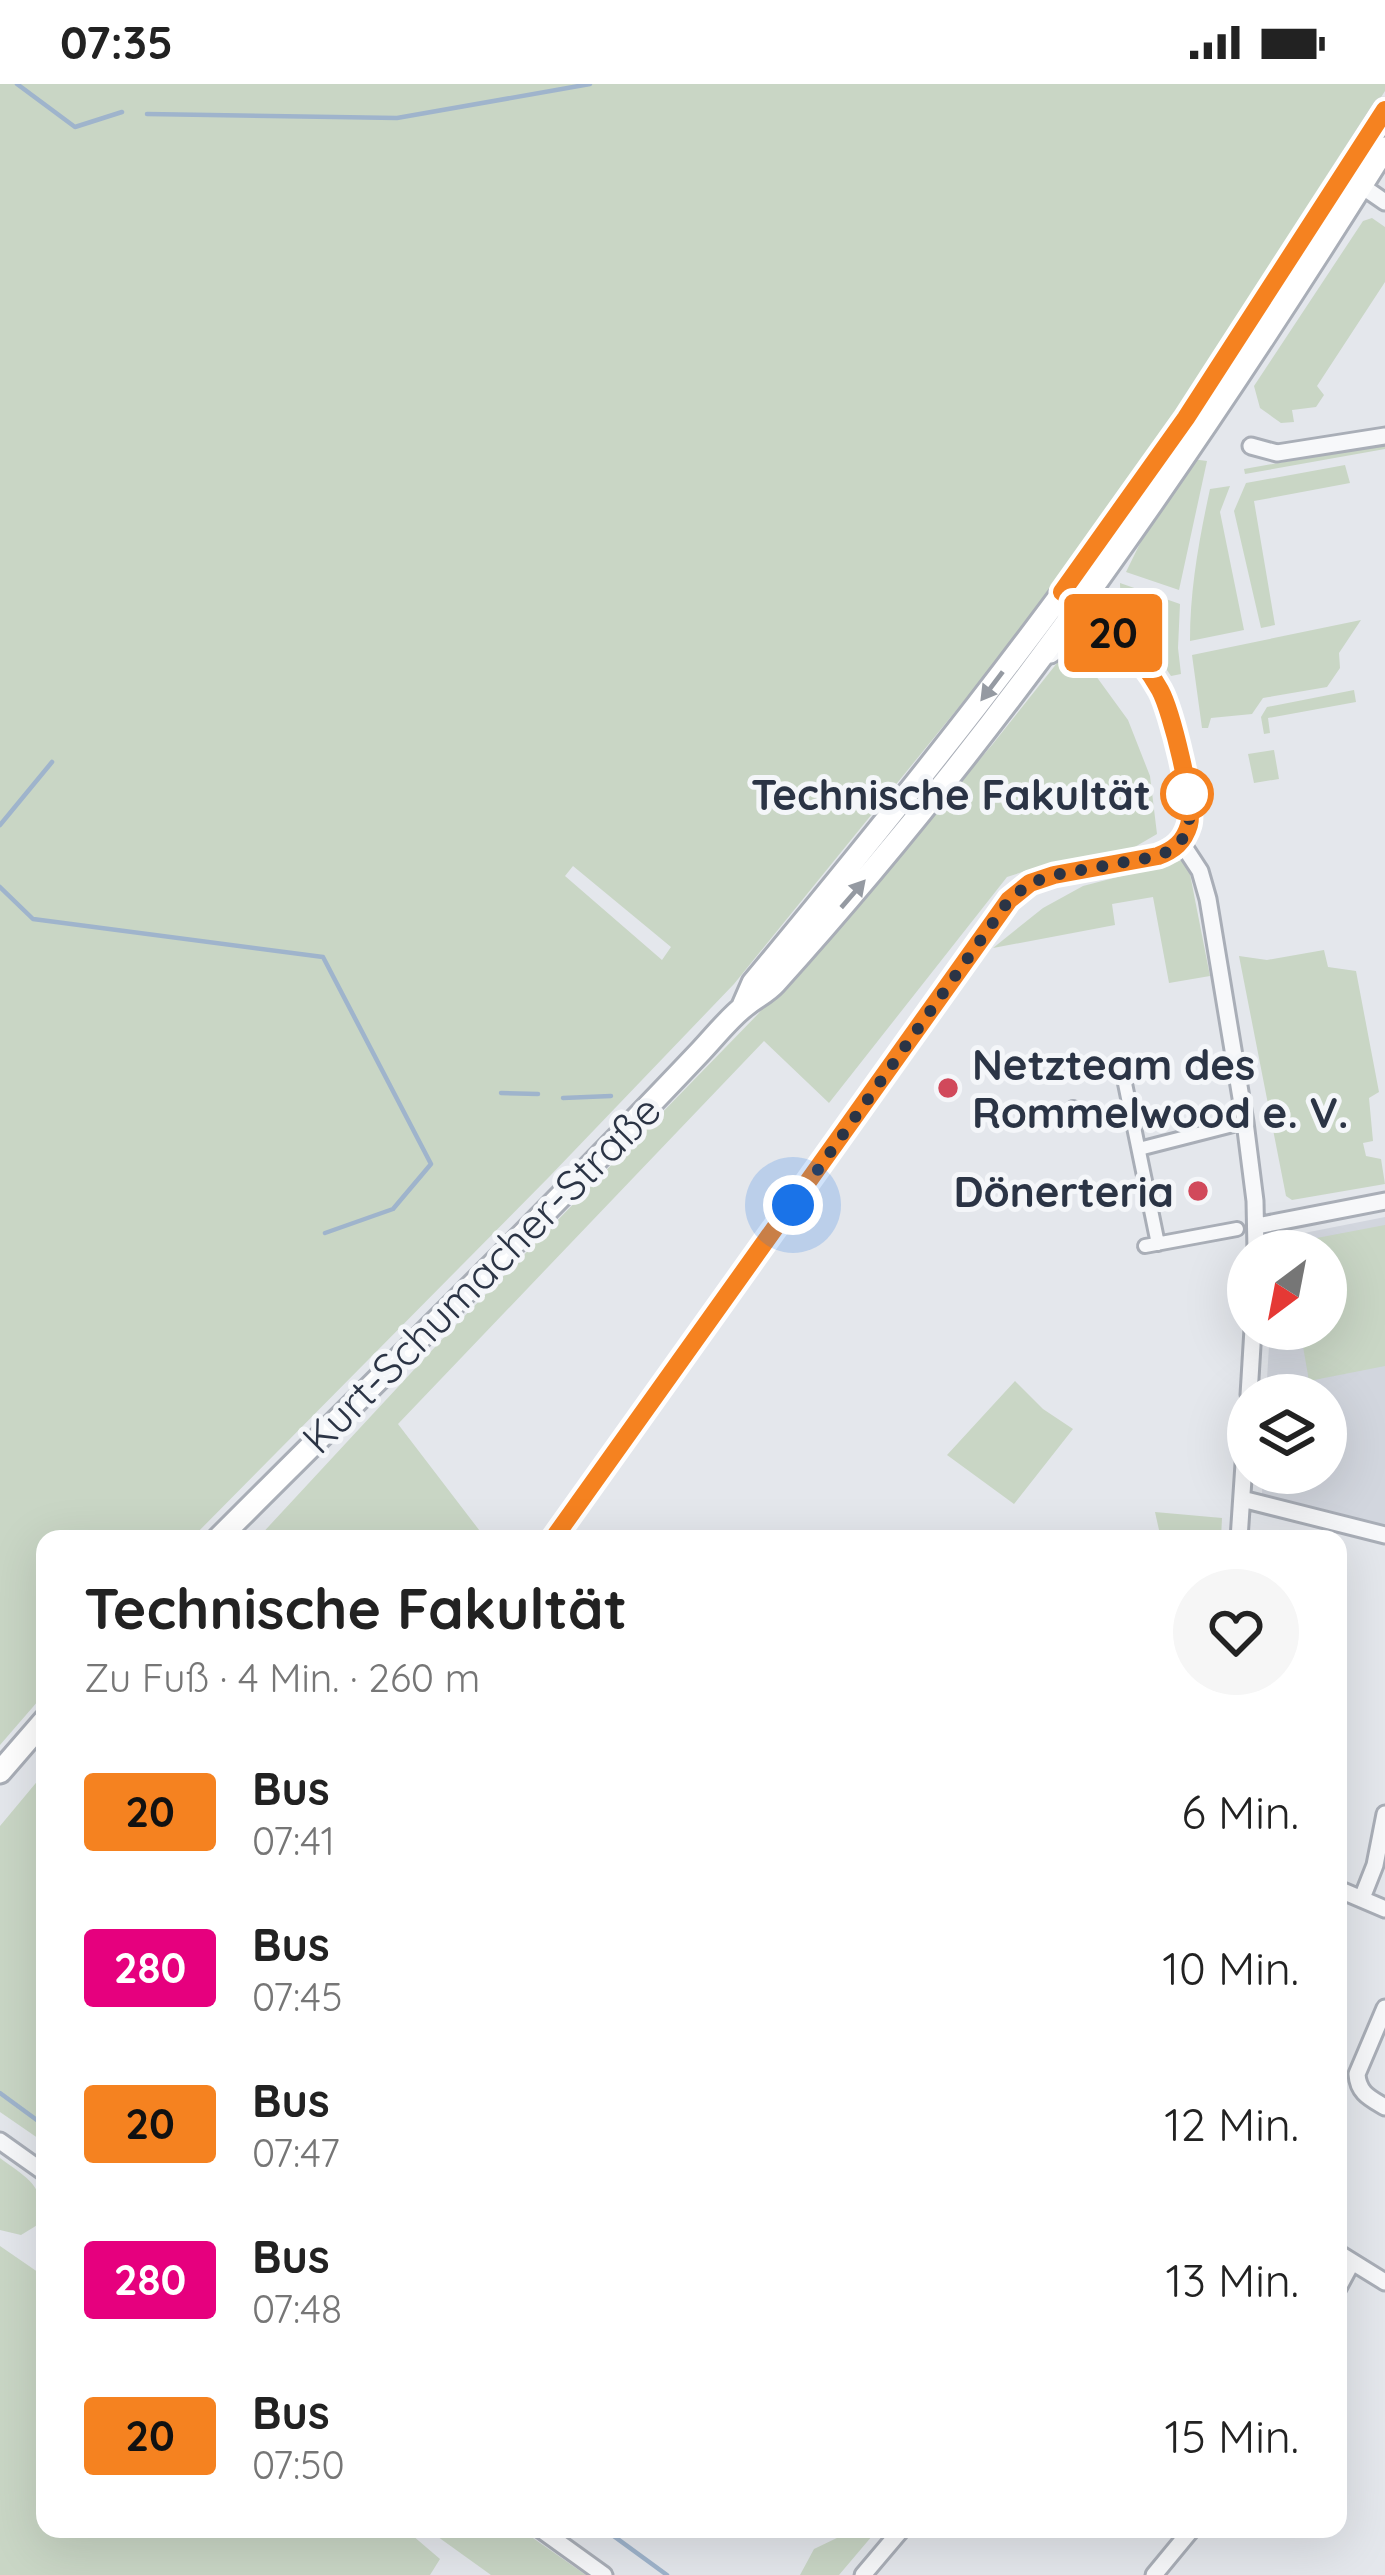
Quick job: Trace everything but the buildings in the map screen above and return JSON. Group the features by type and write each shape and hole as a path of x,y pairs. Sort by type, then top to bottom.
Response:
{"main road":[{"name":"Kurt-Schumacher-Straße","path":"743,1007 753,982 1071,599 1203,431 1353,180 1385,110"},
{"name":"Kurt-Schumacher-Straße","path":"1353,180 1385,148"},
{"name":"Kurt-Schumacher-Straße","path":"227,1530 743,1007 770,989 981,739 1031,671 1071,599"},
{"path":"0,1772 36,1730"}],"street":[{"path":"1353,180 1385,202"},
{"path":"1251,446 1277,453 1385,436"},
{"path":"559,1530 1009,900 1030,883 1158,856 1181,842 1190,823 1190,809 1176,732 1160,690 1131,650 1071,599"},
{"path":"1031,671 1065,643 1091,638 1131,650"},
{"path":"1181,842 1200,871 1208,899 1243,1110 1257,1230"},
{"path":"1123,1067 1151,1245 1227,1233"},
{"path":"1136,1158 1233,1124"},
{"path":"1257,1226 1385,1201"},
{"path":"1240,1530 1242,1494"},
{"path":"1242,1499 1385,1535"},
{"path":"1361,1898 1375,1864 1385,1814"},
{"path":"1347,1893 1385,1909"},
{"path":"1385,2008 1357,2074 1358,2086 1367,2097 1385,2107"},
{"path":"0,2141 36,2167"},
{"path":"1347,2259 1385,2282"},
{"path":"553,2538 604,2575"},
{"path":"863,2575 894,2538"},
{"path":"1154,2575 1185,2538"}],"shaded area":[{"path":"1385,1217 1385,1526 1262,1494 1347,1494 1347,1374 1267,1374 1269,1350 1347,1350 1347,1230 1319,1230"}],"green space":[{"path":"0,84 1385,84 1385,91 1258,291 1061,575 734,984 200,1530 36,1530 36,1703 0,1745","holes":["573,866 671,947 662,960 565,876"]},
{"path":"1372,218 1385,227 1385,282 1317,386 1324,395 1316,407 1292,410 1294,422 1281,423 1260,408 1254,386 1363,221"},
{"path":"1385,444 1385,449 1245,474 1244,469"},
{"path":"1192,459 1207,461 1179,590 1126,572 1150,523"},
{"path":"1345,465 1350,483 1254,501 1275,625 1261,628 1234,511 1246,483"},
{"path":"1230,486 1220,512 1244,630 1190,641 1196,565 1210,489"},
{"path":"1120,583 1180,604 1181,674 1171,676 1142,633 1121,613"},
{"path":"1361,620 1339,653 1340,668 1327,687 1263,698 1252,714 1211,718 1208,728 1202,728 1192,655"},
{"path":"1061,658 1088,665 1128,720 1150,776 1157,834 1133,848 1007,877 829,1103 764,1041 398,1424 479,1530 265,1530 448,1333 758,1014 992,745"},
{"path":"1354,690 1356,702 1268,718 1270,733 1264,734 1261,717 1267,707"},
{"path":"1274,750 1279,779 1254,783 1248,754"},
{"path":"1187,859 1210,976 1169,983 1153,897 1112,904 1115,925 993,948 1043,908 1083,886"},
{"path":"1324,950 1328,967 1356,971 1379,1092 1369,1098 1373,1141 1363,1143 1366,1156 1381,1159 1385,1184 1292,1200 1286,1196 1239,956 1267,960"},
{"path":"1385,1225 1385,1366 1344,1374 1308,1374 1304,1350 1347,1350 1347,1232"},
{"path":"1015,1381 1043,1409 1073,1429 1014,1504 947,1455"},
{"path":"1155,1512 1222,1518 1221,1530 1159,1530"},
{"path":"36,1783 36,2137 0,2112 0,1826"},
{"path":"0,2158 36,2189 36,2226 21,2235 0,2230"},
{"path":"0,2246 36,2271 36,2538 416,2538 440,2559 430,2575 0,2575"},
{"path":"440,2538 533,2538 586,2575 491,2575"},
{"path":"837,2538 870,2538 839,2575 800,2575 814,2549"}],"waterway":[{"path":"17,84 75,127 122,112"},
{"path":"147,114 397,118 590,84"},
{"path":"0,825 52,762"},
{"path":"0,887 33,919 323,957 431,1164 393,1209 325,1233"},
{"path":"501,1093 538,1094"},
{"path":"563,1098 611,1096"},
{"path":"0,2093 36,2119"},
{"path":"616,2538 667,2575"}],"bus line":[{"name":"20","path":"560,1530 1009,900 1030,883 1158,856 1181,842 1190,823 1190,809 1176,732 1160,690 1131,650 1062,592 1186,418 1385,110"}],"place":[{"name":"Technische Fakultät","path":"1187,794"},
{"name":"Netzteam des Rommelwood e. V.","path":"948,1088"},
{"name":"Dönerteria","path":"1198,1191"}],"route":[{"path":"793,1205 1009,900 1030,883 1054,875 1170,851 1181,842 1190,823 1184,781 1187,794"}]}
